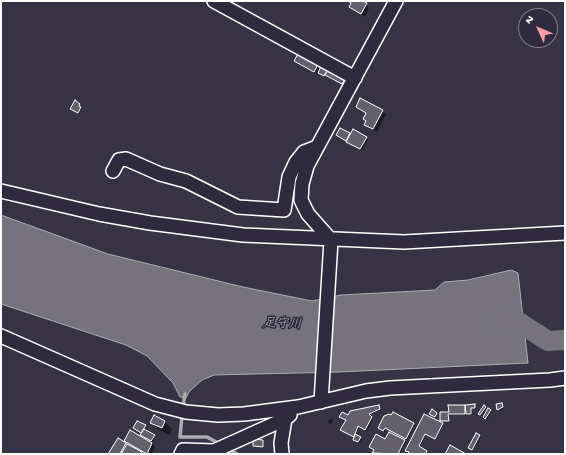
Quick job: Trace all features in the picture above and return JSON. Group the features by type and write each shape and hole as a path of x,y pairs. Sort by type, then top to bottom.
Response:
{"street":[{"path":"214,1 355,78"},
{"path":"321,399 331,242 308,214 301,200 302,184 307,166 396,1"},
{"path":"113,171 119,160 126,159 160,174 186,181 238,208 284,210 289,177 296,162 304,152 317,147"},
{"path":"1,191 99,214 150,223 243,235 331,242 404,242 565,233"},
{"path":"1,336 170,409 218,416 298,407 321,399 390,388 565,378"},
{"path":"181,454 183,450 220,450 285,419 298,407"},
{"path":"282,454 285,419"}],"water":[{"path":"1,215 108,254 243,287 312,301 341,295 435,290 444,282 468,280 511,270 518,273 528,363 339,372 214,375 202,380 189,392 186,398 180,397 173,383 147,356 126,345 1,304"}],"building":[{"path":"348,1 363,1 367,3 361,14 349,7 351,3"},
{"path":"300,50 319,63 314,72 294,61"},
{"path":"321,66 328,69 324,76 318,73"},
{"path":"329,69 346,78 342,84 325,75"},
{"path":"360,98 383,110 373,129 364,125 366,121 363,119 366,113 356,107"},
{"path":"75,100 81,107 78,113 70,109"},
{"path":"340,128 350,133 346,141 336,135"},
{"path":"353,129 367,137 360,149 346,142"},
{"path":"502,403 503,407 497,410 496,404"},
{"path":"475,404 475,408 471,408 471,414 466,414 465,405"},
{"path":"379,405 380,409 369,414 372,417 365,430 358,426 354,437 340,430 346,420 339,417 342,412 348,415 350,411"},
{"path":"448,405 465,405 465,414 448,414 449,421 440,421 440,412 449,412"},
{"path":"484,405 486,407 480,415 478,414"},
{"path":"488,408 491,410 485,419 483,417"},
{"path":"432,409 437,413 435,417 429,414"},
{"path":"393,412 414,423 406,439 385,428 383,431 378,428 384,416 389,414 391,415"},
{"path":"424,414 443,423 435,439 425,434 419,446 427,451 425,454 408,454 409,452 405,451"},
{"path":"154,415 165,421 162,428 150,423"},
{"path":"137,421 146,425 141,433 133,428"},
{"path":"144,429 155,435 151,441 140,435"},
{"path":"130,430 152,443 147,454 124,441"},
{"path":"389,432 405,440 398,454 372,453 374,450 369,447 376,434 385,439"},
{"path":"476,433 480,435 472,450 468,448"},
{"path":"355,434 361,437 358,442 353,440"},
{"path":"118,438 126,443 120,454 108,454"},
{"path":"253,439 263,440 263,447 253,446"},
{"path":"127,444 142,452 141,454 121,454"},
{"path":"450,445 466,454 445,454"}],"waterway":[{"name":"足守川","path":"499,320 514,319 548,341 565,340"},
{"path":"183,406 185,394"},
{"path":"182,416 180,437 207,437 220,444"},
{"path":"227,448 237,454"}]}
